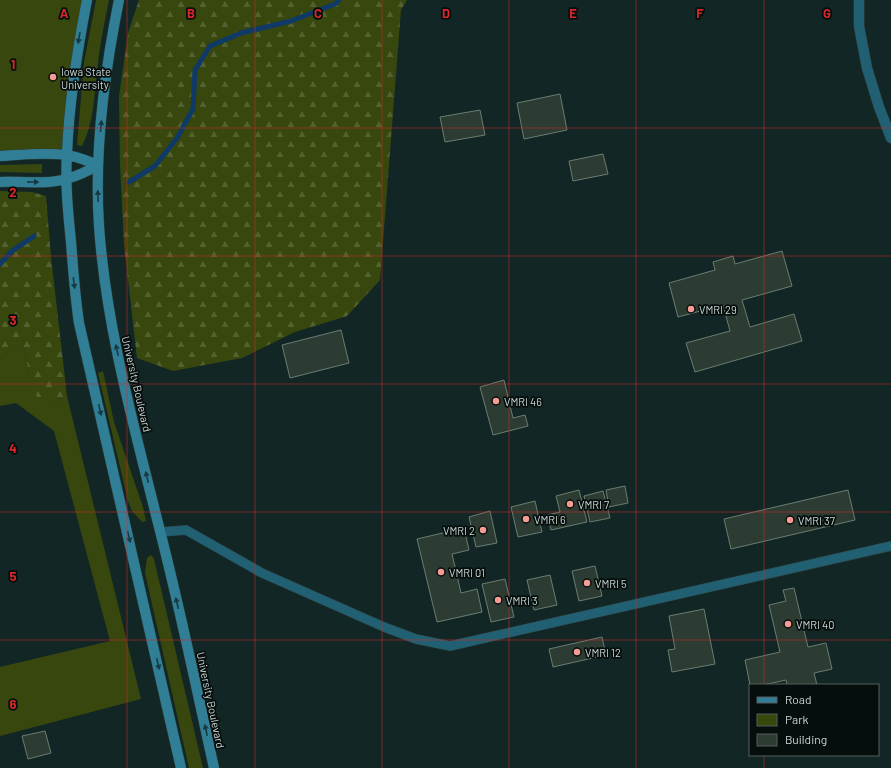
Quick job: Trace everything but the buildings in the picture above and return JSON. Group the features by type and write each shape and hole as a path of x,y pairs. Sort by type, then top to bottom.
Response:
{"main road":[{"path":"86,0 76,55 69,115 67,155 66,179 73,280 80,323 181,768"},
{"name":"University Boulevard","path":"119,0 109,50 98,165 99,226 104,274 112,323 138,442 214,768"},
{"path":"0,156 48,153 67,155 98,165"},
{"path":"0,182 50,182 83,174 98,165"}],"street":[{"path":"859,0 859,26 867,68 879,107 891,138"}],"lane":[{"path":"160,532 186,530 262,573 384,627 416,639 450,646 891,546"}],"green space":[{"name":"Iowa State University","path":"0,0 87,0 67,155 0,156"},
{"path":"96,0 109,0 100,48 92,116 82,146 77,145 84,62"},
{"path":"139,0 407,0 401,10 380,280 347,316 295,332 242,358 173,371 137,358 124,245 120,165 119,96 128,33"},
{"path":"42,164 42,173 0,172 0,165"},
{"path":"0,191 32,192 46,196 51,257 67,396 55,401 37,397 29,373 22,339 0,360"},
{"path":"22,338 29,373 55,401 67,396 141,699 0,736 0,667 110,641 54,431 16,403 0,406 0,360"},
{"path":"103,371 114,422 143,507 146,521 142,522 132,511 128,501 98,373"},
{"path":"151,555 154,559 203,768 189,768 145,573 147,558"}],"waterway":[{"path":"129,182 155,166 177,138 193,109 195,70 210,46 241,33 291,21 335,4 339,0"},
{"path":"0,264 12,251 34,236"}],"place":[{"name":"Iowa State University","path":"53,77"},
{"name":"VMRI 29","path":"691,309"},
{"name":"VMRI 46","path":"496,401"},
{"name":"VMRI 7","path":"570,504"},
{"name":"VMRI 6","path":"526,519"},
{"name":"VMRI 37","path":"790,520"},
{"name":"VMRI 2","path":"483,530"},
{"name":"VMRI 01","path":"441,572"},
{"name":"VMRI 5","path":"587,583"},
{"name":"VMRI 3","path":"498,600"},
{"name":"VMRI 40","path":"788,624"},
{"name":"VMRI 12","path":"577,652"}]}
